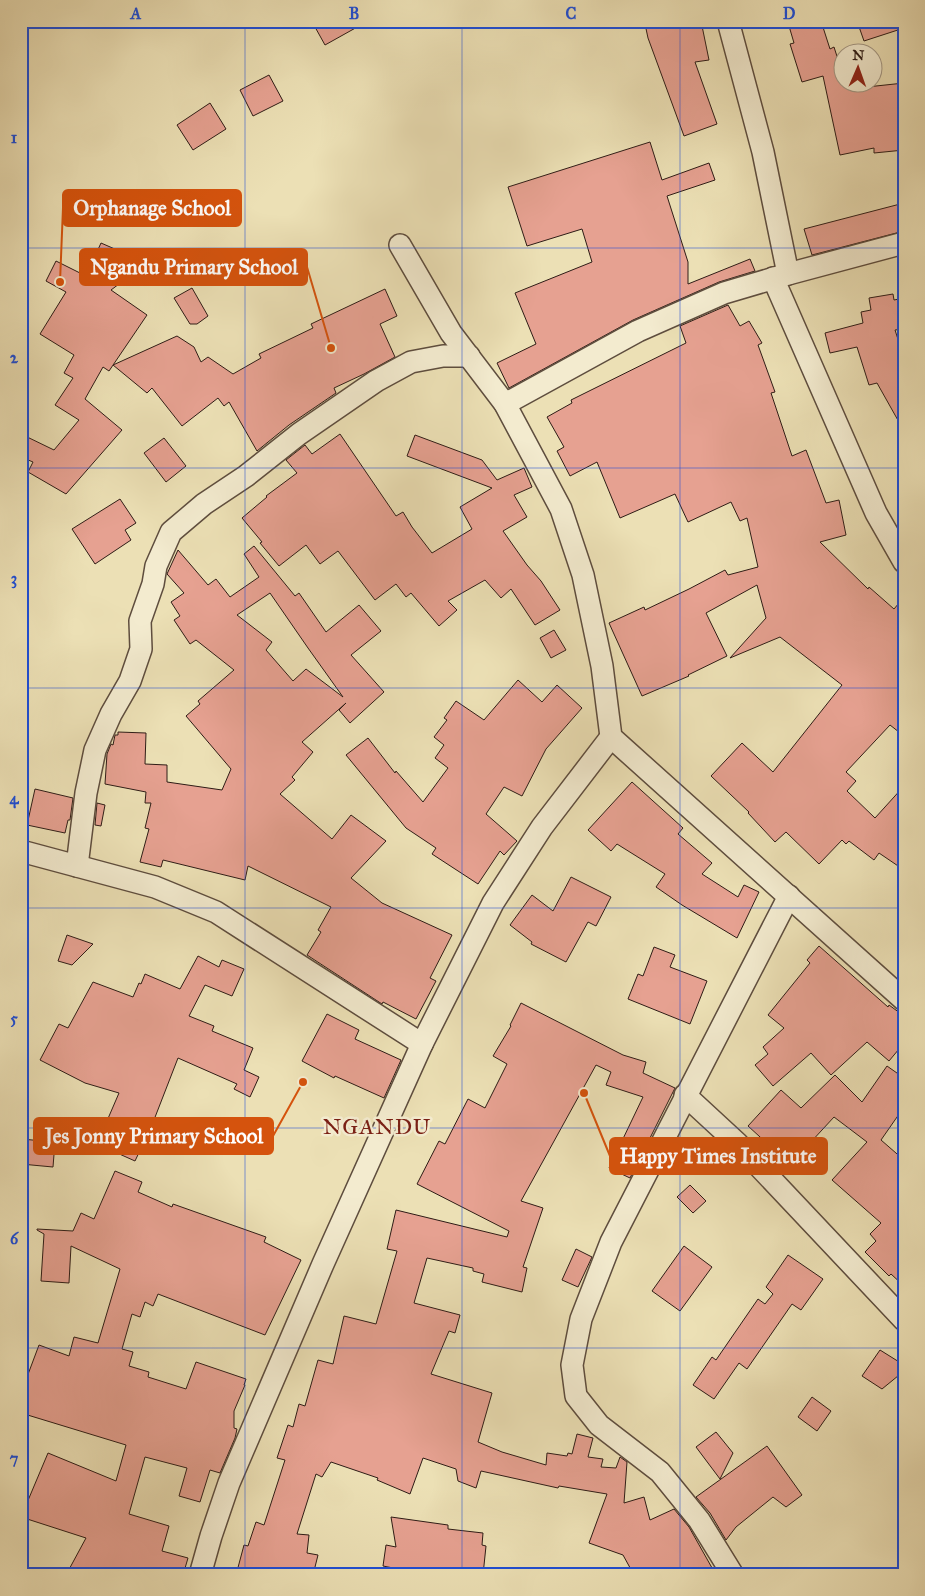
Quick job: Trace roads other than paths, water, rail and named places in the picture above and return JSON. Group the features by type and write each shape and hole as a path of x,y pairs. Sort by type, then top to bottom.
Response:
{"street":[{"path":"728,21 763,152 780,276 876,513 904,562"},
{"path":"505,404 638,331 724,293 904,243"},
{"path":"400,245 451,332 505,404 561,509 583,575 602,666 611,737 904,1000"},
{"path":"77,866 86,793 95,750 110,714 130,681 141,649 140,621 153,584 156,566 172,532 204,504 246,476 299,434 376,381 411,362 443,356 469,356"},
{"path":"200,1575 210,1536 229,1483 323,1264 422,1044 493,903 542,827 611,737"},
{"path":"21,851 155,887 216,912 422,1044"},
{"path":"733,1575 699,1520 660,1472 599,1425 576,1396 572,1365 581,1320 610,1242 789,896"},
{"path":"685,1095 737,1143 904,1320"}],"place":[{"name":"Orphanage School","path":"60,282"},
{"name":"Ngandu Primary School","path":"331,348"},
{"name":"Jes Jonny Primary School","path":"303,1082"},
{"name":"Happy Times Institute","path":"584,1093"}],"district":[{"name":"NGANDU","path":"377,1126"}]}
